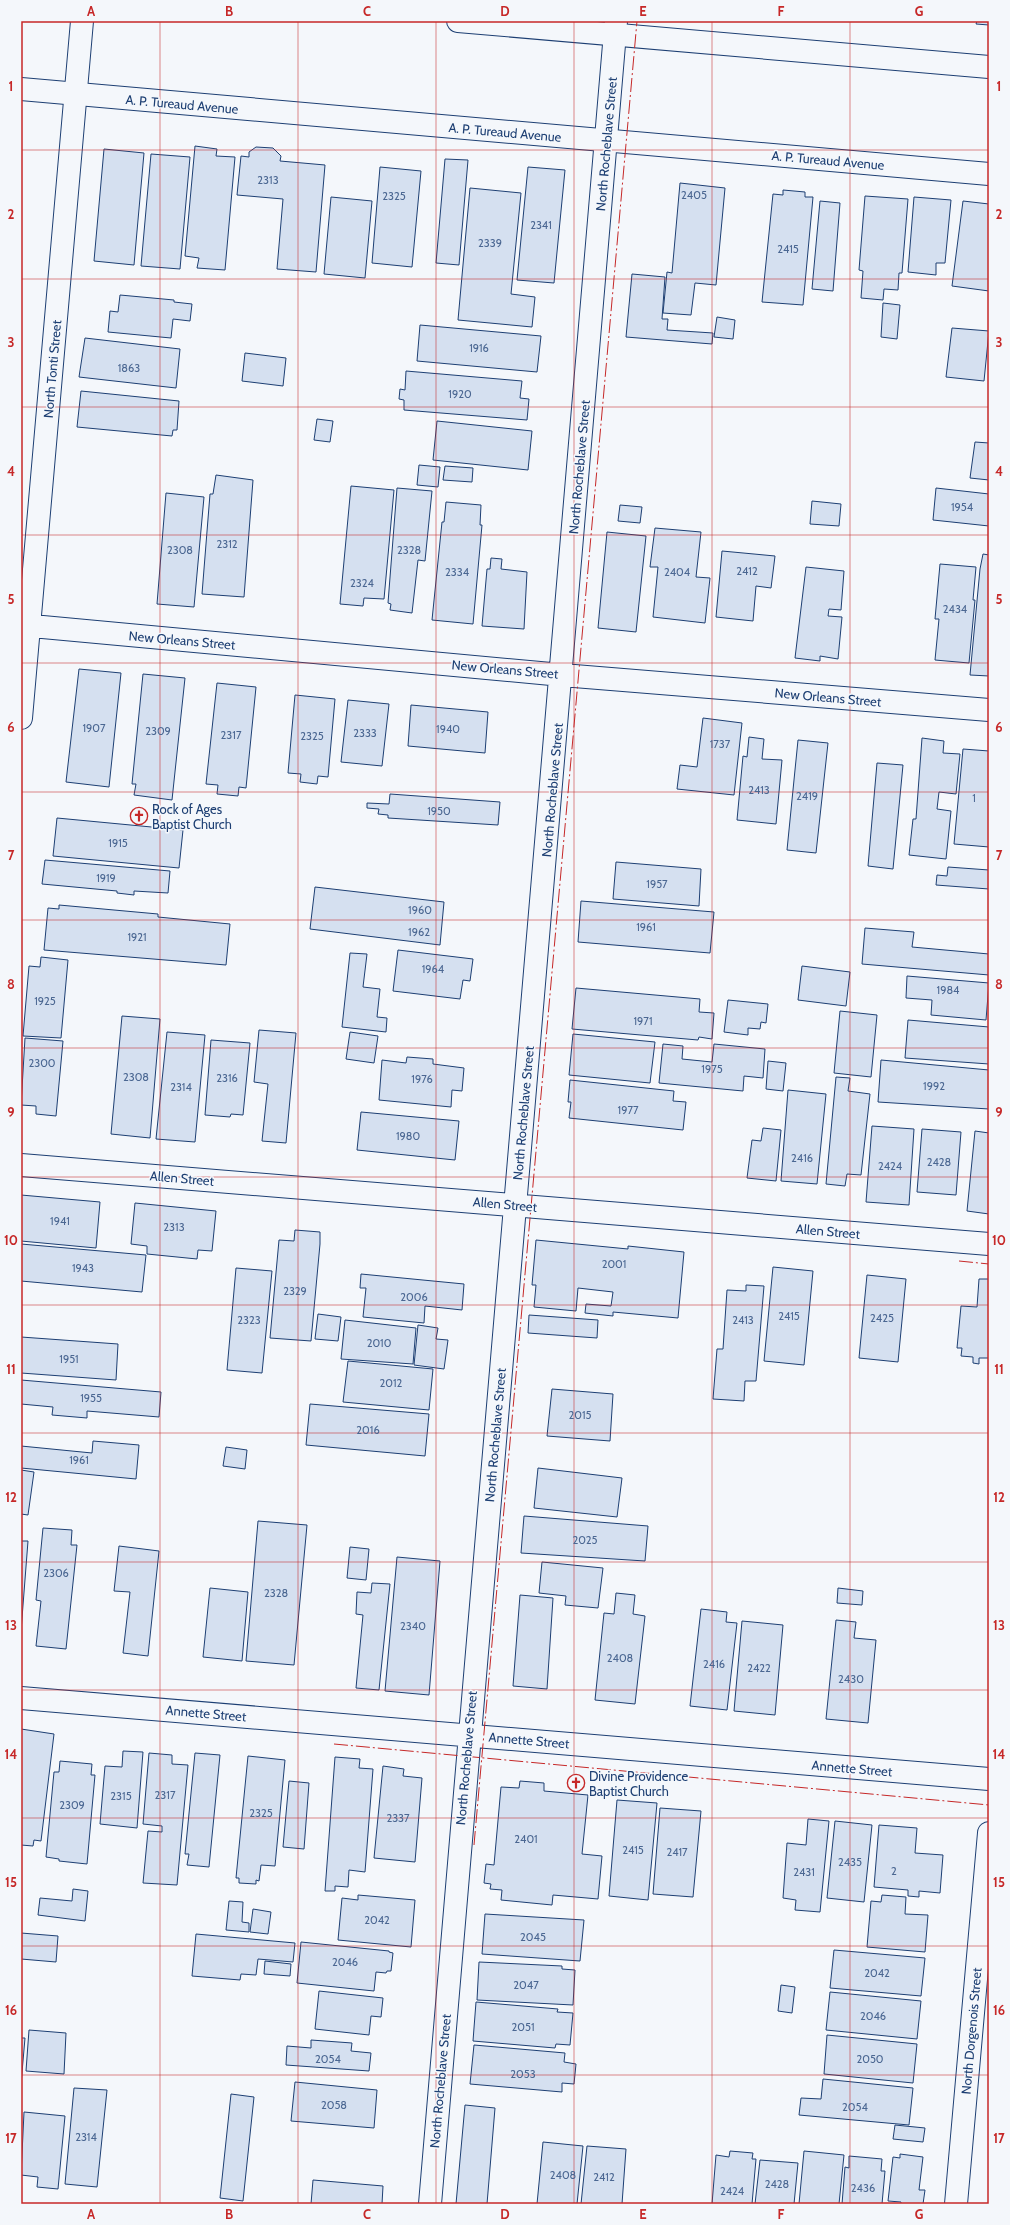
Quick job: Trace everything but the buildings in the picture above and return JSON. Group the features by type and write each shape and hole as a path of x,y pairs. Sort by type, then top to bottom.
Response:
{"street":[{"name":"North Tonti Street","path":"21,718 25,625 82,21"},
{"path":"458,21 616,28 989,67"},
{"name":"North Rocheblave Street","path":"430,2204 468,1735 562,675 616,28"},
{"name":"A. P. Tureaud Avenue","path":"21,89 989,174"},
{"name":"New Orleans Street","path":"25,625 562,675 989,710"},
{"name":"Allen Street","path":"21,1165 989,1244"},
{"name":"Annette Street","path":"21,1698 989,1779"},
{"name":"North Dorgenois Street","path":"956,2204 983,1974 989,1833"}],"power":[{"path":"474,1845 637,21"},
{"path":"959,1261 989,1264"},
{"path":"334,1744 989,1805"}],"place":[{"name":"Rock of Ages Baptist Church","path":"139,816"},
{"name":"Divine Providence Baptist Church","path":"576,1783"}]}
